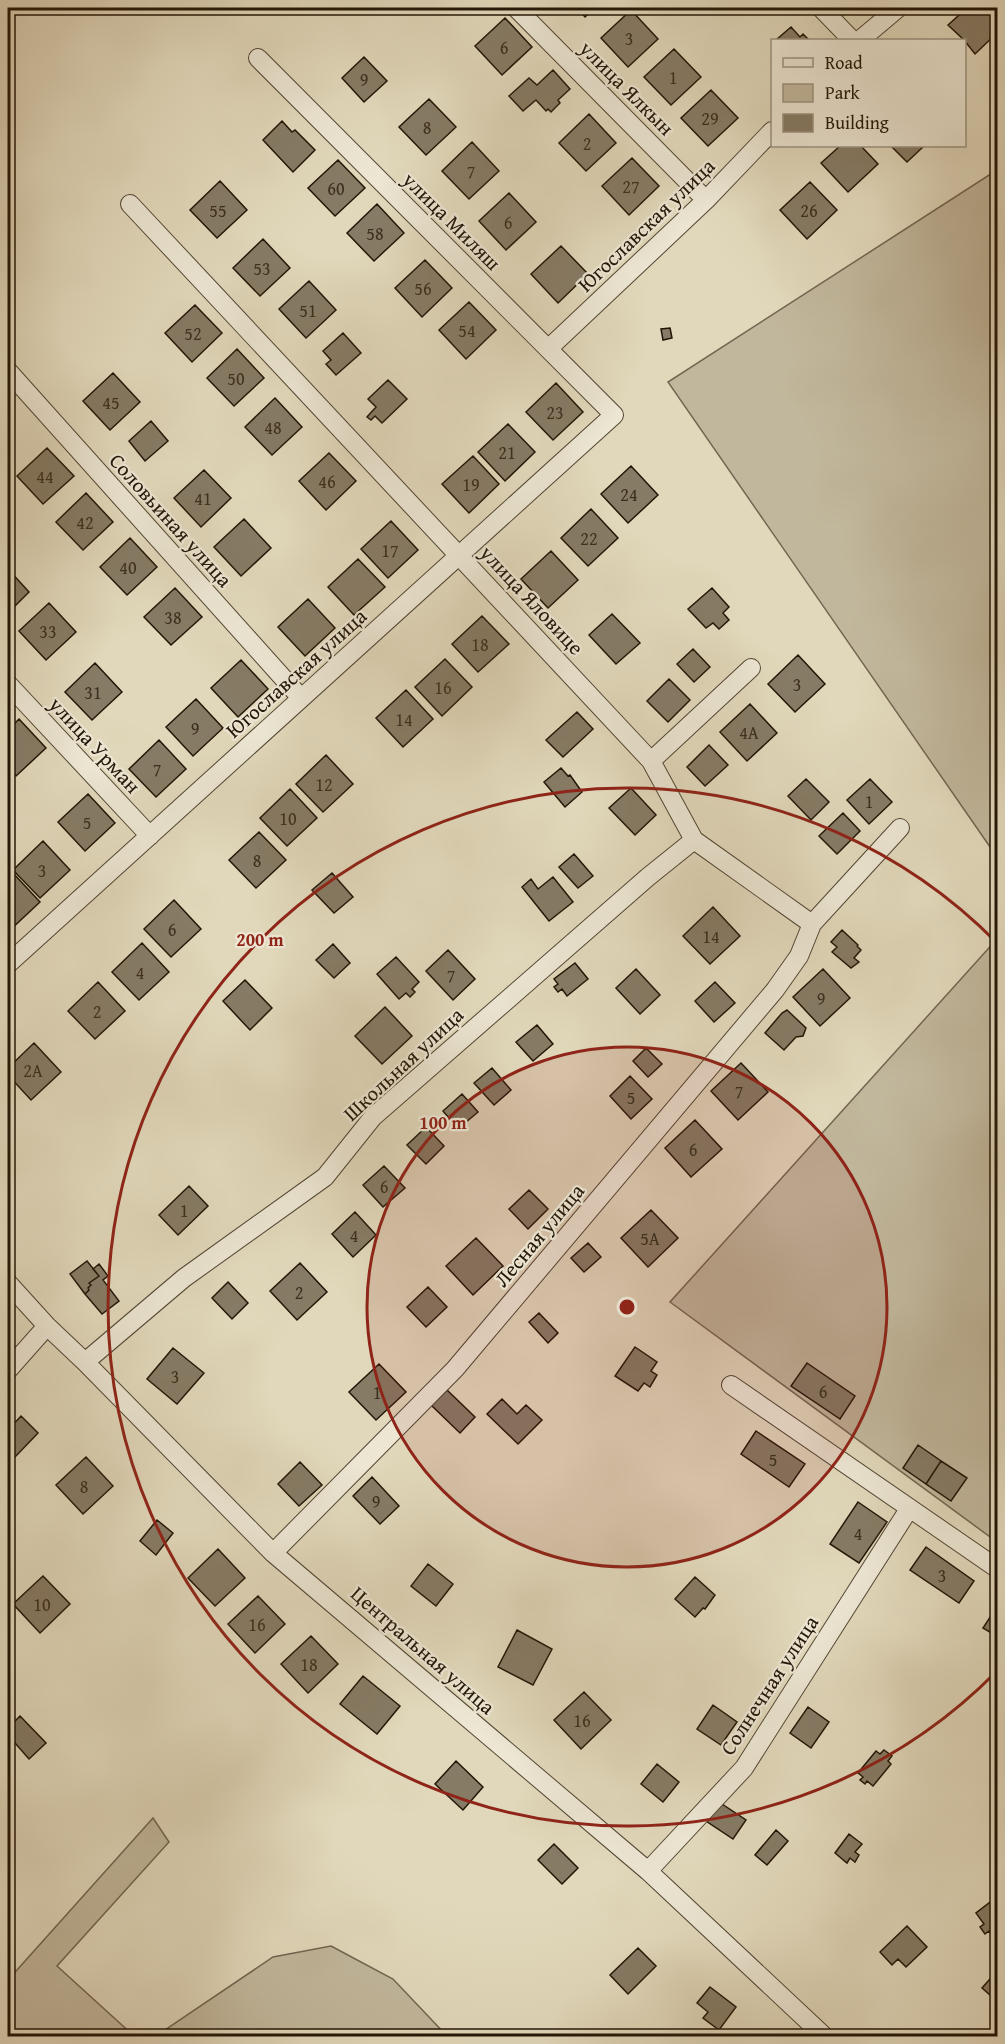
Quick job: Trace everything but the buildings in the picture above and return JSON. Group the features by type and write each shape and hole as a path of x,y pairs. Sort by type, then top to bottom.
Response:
{"street":[{"name":"улица Ялкын","path":"516,8 706,200"},
{"path":"820,8 851,39"},
{"path":"861,39 898,8"},
{"name":"улица Миляш","path":"258,58 614,415"},
{"name":"Югославская улица","path":"548,349 706,200 771,132"},
{"name":"улица Яловице","path":"130,204 651,761 694,840 812,924"},
{"name":"Соловьиная улица","path":"8,371 302,698"},
{"name":"Югославская улица","path":"8,964 614,415"},
{"path":"651,761 751,668"},
{"name":"улица Урман","path":"8,684 150,836"},
{"path":"812,924 900,828"},
{"name":"Школьная улица","path":"86,1362 184,1278 325,1177 373,1117 648,877 694,840"},
{"name":"Лесная улица","path":"273,1553 455,1369 775,990 799,956 812,924"},
{"name":"Центральная улица","path":"8,1282 47,1326 86,1362 273,1553 648,1871 824,2037"},
{"path":"8,1370 47,1326"},
{"path":"731,1385 998,1569"},
{"name":"Солнечная улица","path":"648,1871 744,1768 909,1509"}],"green space":[{"path":"997,170 997,857 668,382"},
{"path":"997,939 997,1542 670,1302"},
{"path":"153,1818 169,1842 57,1966 134,2036 8,2036 8,1980"},
{"path":"331,1946 393,1979 447,2036 156,2036 273,1957"}]}
